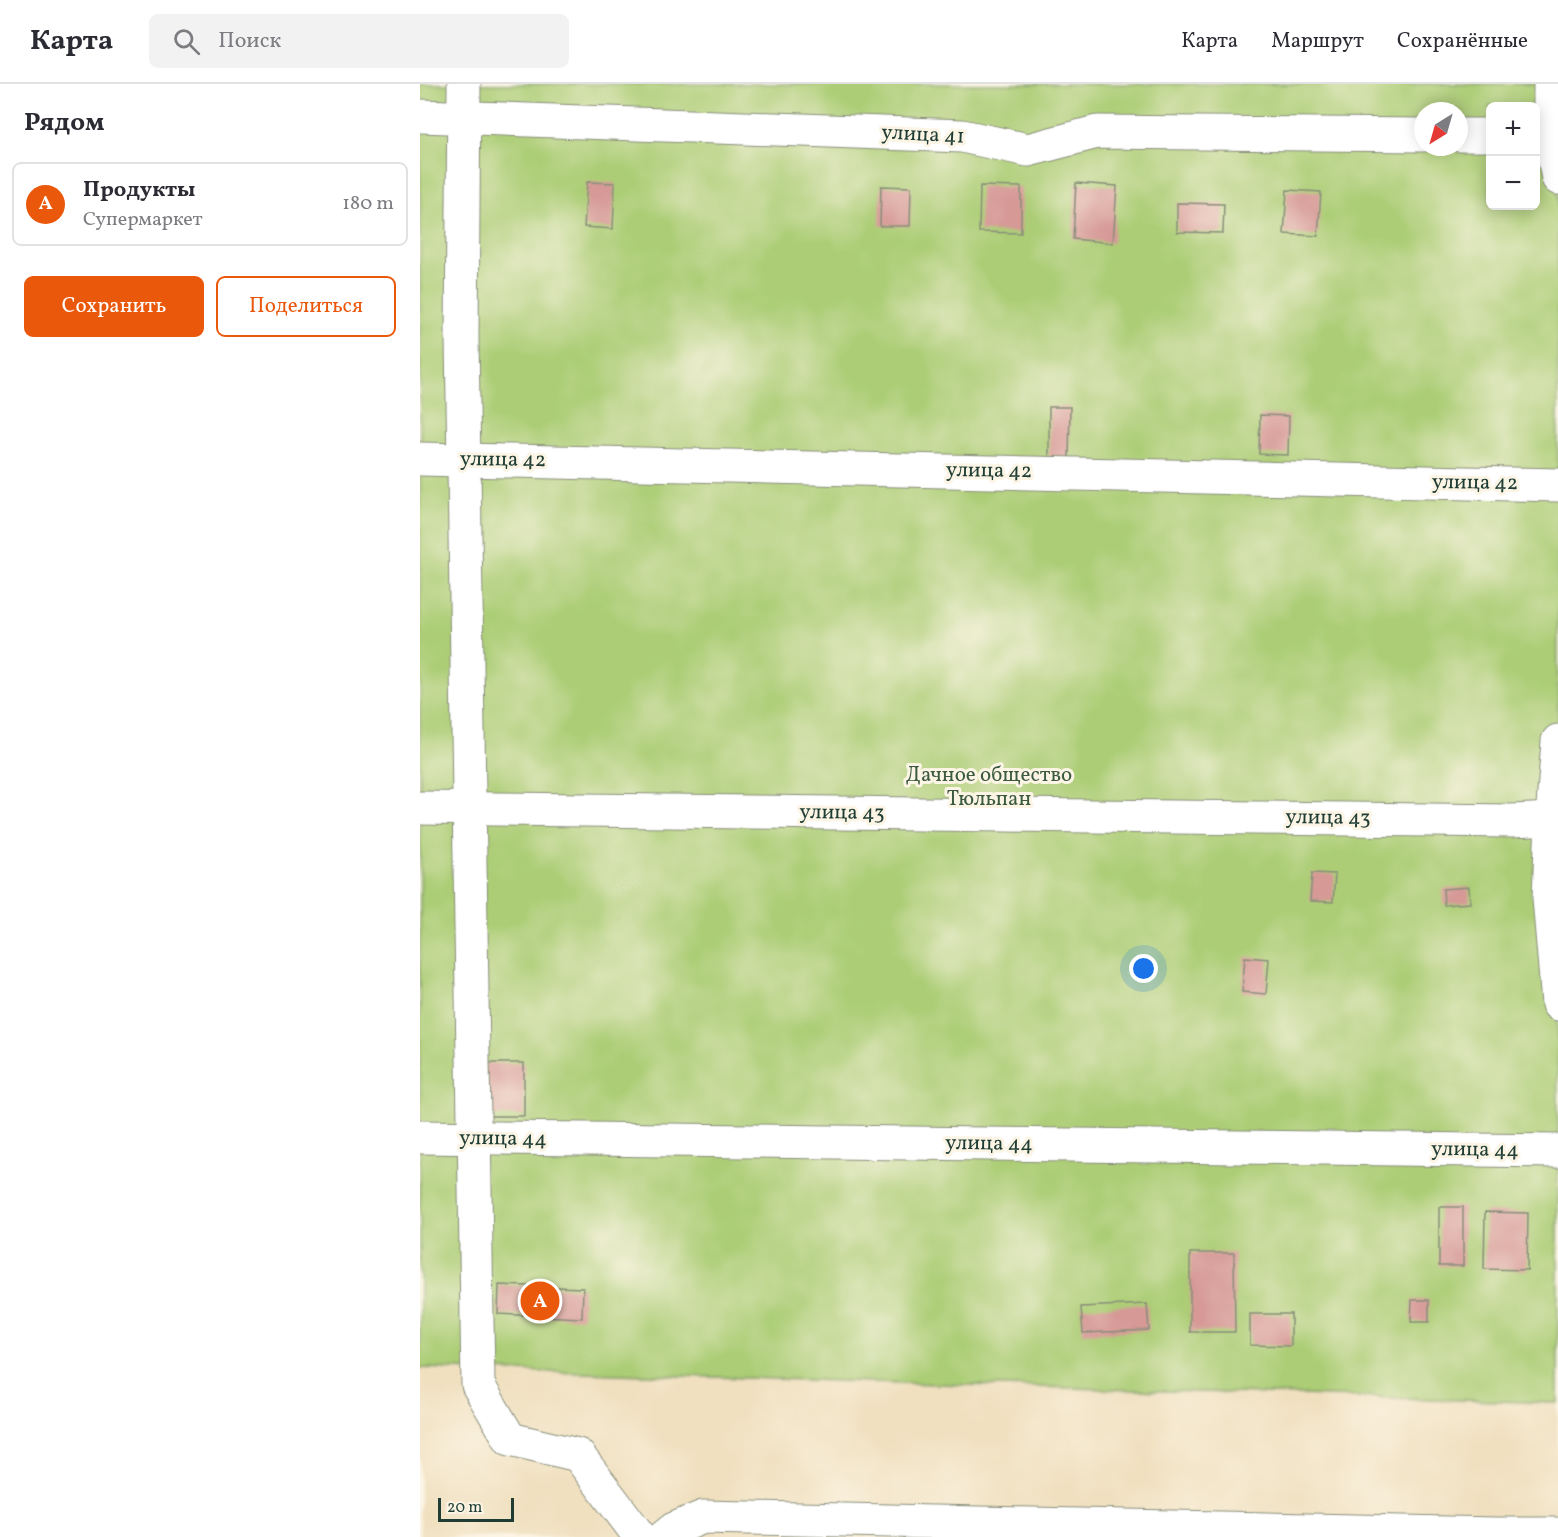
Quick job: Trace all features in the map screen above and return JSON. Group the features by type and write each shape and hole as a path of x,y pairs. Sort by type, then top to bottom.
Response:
{"street":[{"path":"464,84 462,337 478,1385 510,1439 578,1455 640,1537"},
{"path":"1550,84 1543,136 1558,178"},
{"name":"улица 41","path":"420,116 962,136 1028,150 1096,132 1414,135"},
{"path":"1468,135 1486,135"},
{"name":"улица 42","path":"420,459 1558,485"},
{"path":"1558,741 1549,898 1558,1004"},
{"name":"улица 43","path":"420,808 1512,821 1552,819"},
{"name":"улица 44","path":"420,1137 1558,1151"},
{"path":"664,1537 674,1529 703,1517 1558,1534"}],"green space":[{"name":"Дачное общество Тюльпан","path":"420,84 1558,84 1558,1403 420,1368"}],"building":[{"path":"587,182 615,183 613,229 584,227"},
{"path":"1076,183 1117,186 1113,243 1073,239"},
{"path":"881,186 911,187 910,226 880,226"},
{"path":"980,186 1021,187 1021,233 979,232"},
{"path":"1287,190 1321,192 1318,236 1284,234"},
{"path":"1177,203 1224,204 1223,233 1177,232"},
{"path":"1049,407 1070,407 1069,458 1049,458"},
{"path":"1260,415 1289,416 1288,455 1259,454"},
{"path":"1312,873 1335,874 1333,902 1310,901"},
{"path":"1469,887 1470,903 1444,905 1443,889"},
{"path":"1245,957 1269,959 1266,994 1242,992"},
{"path":"484,1063 524,1063 524,1116 484,1116"},
{"path":"1439,1207 1463,1207 1463,1266 1439,1266"},
{"path":"1485,1212 1528,1213 1527,1270 1484,1269"},
{"path":"1190,1253 1234,1253 1235,1332 1190,1332"},
{"path":"499,1285 583,1288 582,1318 498,1314"},
{"path":"1412,1300 1429,1300 1429,1322 1411,1322"},
{"path":"1147,1304 1149,1330 1083,1333 1081,1307"},
{"path":"1250,1314 1291,1314 1291,1346 1250,1345"}],"place":[{"name":"Продукты","path":"540,1301"}]}
